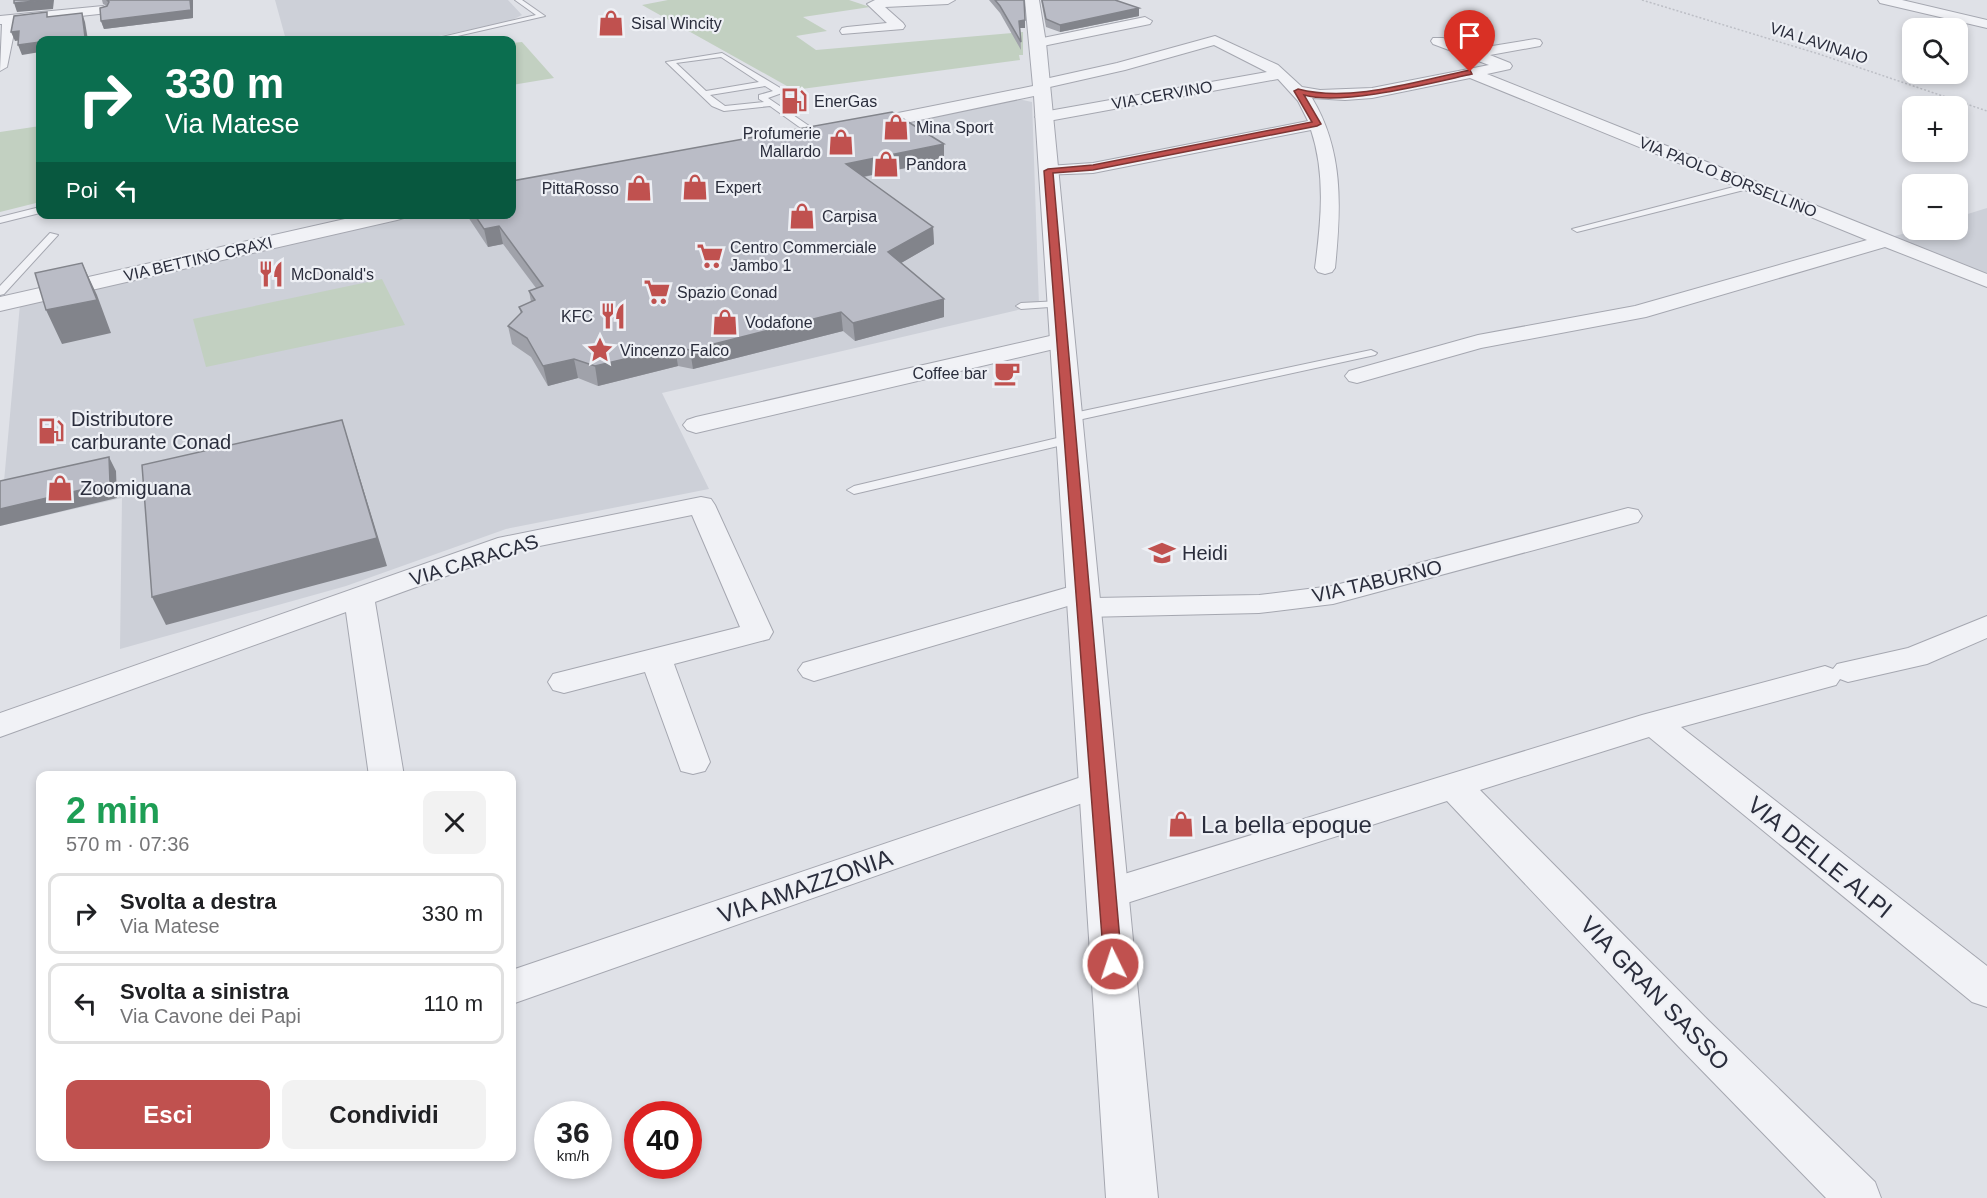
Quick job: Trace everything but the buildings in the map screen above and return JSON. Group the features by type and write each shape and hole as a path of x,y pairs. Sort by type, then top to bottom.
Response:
{"street":[{"path":"847,31 898,26 874,4 948,0"},
{"path":"1885,0 1987,24"},
{"path":"1033,2 1063,340 1132,1198"},
{"path":"1925,10 1958,2"},
{"path":"0,67 5,20 103,10"},
{"path":"1038,43 1145,21"},
{"path":"794,137 1042,97 1120,67 1215,40 1281,74 1298,91 1317,124 1329,162 1332,183 1325,268"},
{"name":"VIA PAOLO BORSELLINO","path":"1438,41 1471,63 1749,186 1987,281"},
{"path":"1298,91 1314,95 1357,95 1535,43"},
{"name":"VIA CERVINO","path":"1042,97 1281,74"},
{"path":"1048,171 1093,168 1317,124"},
{"name":"VIA BETTINO CRAXI","path":"0,303 372,219"},
{"path":"1357,376 1478,342 1638,312 1887,240"},
{"path":"696,425 1063,340"},
{"name":"VIA CARACAS","path":"0,725 508,544 700,505 758,632 564,682"},
{"name":"VIA TABURNO","path":"814,670 1084,600 1259,604 1333,595 1628,516"},
{"path":"359,597 386,771"},
{"path":"1108,894 1654,723 1836,674 1916,657 1987,626"},
{"path":"656,658 693,762"},
{"name":"VIA DELLE ALPI","path":"1654,723 1987,990"},
{"name":"VIA AMAZZONIA","path":"516,986 1099,784"},
{"name":"VIA GRAN SASSO","path":"1454,786 1694,1034 1858,1198"}],"lane":[{"path":"451,36 542,16 518,0"},
{"path":"770,104 724,109 670,62 722,55 779,92 762,97 815,134"},
{"path":"705,94 767,83"},
{"path":"1577,229 1749,186"},
{"path":"0,220 36,211"},
{"path":"0,292 53,236"},
{"path":"1021,306 1060,304"},
{"path":"854,490 1070,428 1371,353"}],"path":[{"name":"VIA LAVINAIO","path":"1642,0 1819,54 1987,111"}],"shaded area":[{"path":"275,0 508,0 522,15 508,22 439,36 285,36"},
{"path":"1018,99 1032,102 1039,305 662,393 709,489 506,529 346,586 120,649 122,498 0,526 20,304 405,219 516,219 516,194"},
{"path":"1987,208 1987,276 1891,237 1902,234 1902,240 1968,240 1968,214"}],"green space":[{"path":"668,0 849,0 870,7 803,17 827,31 796,36 816,50 1023,32 1023,55 1019,55 1020,60 794,90 642,5"},
{"path":"522,42 554,78 516,84 516,43"},
{"path":"36,127 36,203 0,212 0,132"},
{"path":"382,279 405,325 206,367 193,319"}],"place":[{"name":"Sisal Wincity","path":"611,23"},
{"name":"EnerGas","path":"794,101"},
{"name":"Mina Sport","path":"896,127"},
{"name":"Profumerie Mallardo","path":"841,142"},
{"name":"Pandora","path":"886,164"},
{"name":"Expert","path":"695,187"},
{"name":"PittaRosso","path":"639,188"},
{"name":"Carpisa","path":"802,216"},
{"name":"Centro Commerciale Jambo 1","path":"710,256"},
{"name":"McDonald's","path":"271,274"},
{"name":"Spazio Conad","path":"657,292"},
{"name":"KFC","path":"613,316"},
{"name":"Vodafone","path":"725,322"},
{"name":"Vincenzo Falco","path":"600,350"},
{"name":"Coffee bar","path":"1007,373"},
{"name":"Distributore carburante Conad","path":"51,431"},
{"name":"Zoomiguana","path":"60,488"},
{"name":"Heidi","path":"1162,553"},
{"name":"La bella epoque","path":"1181,824"}],"route":[{"path":"1113,964 1048,171 1093,168 1317,124 1298,91 1314,95 1357,95 1470,72"}]}
